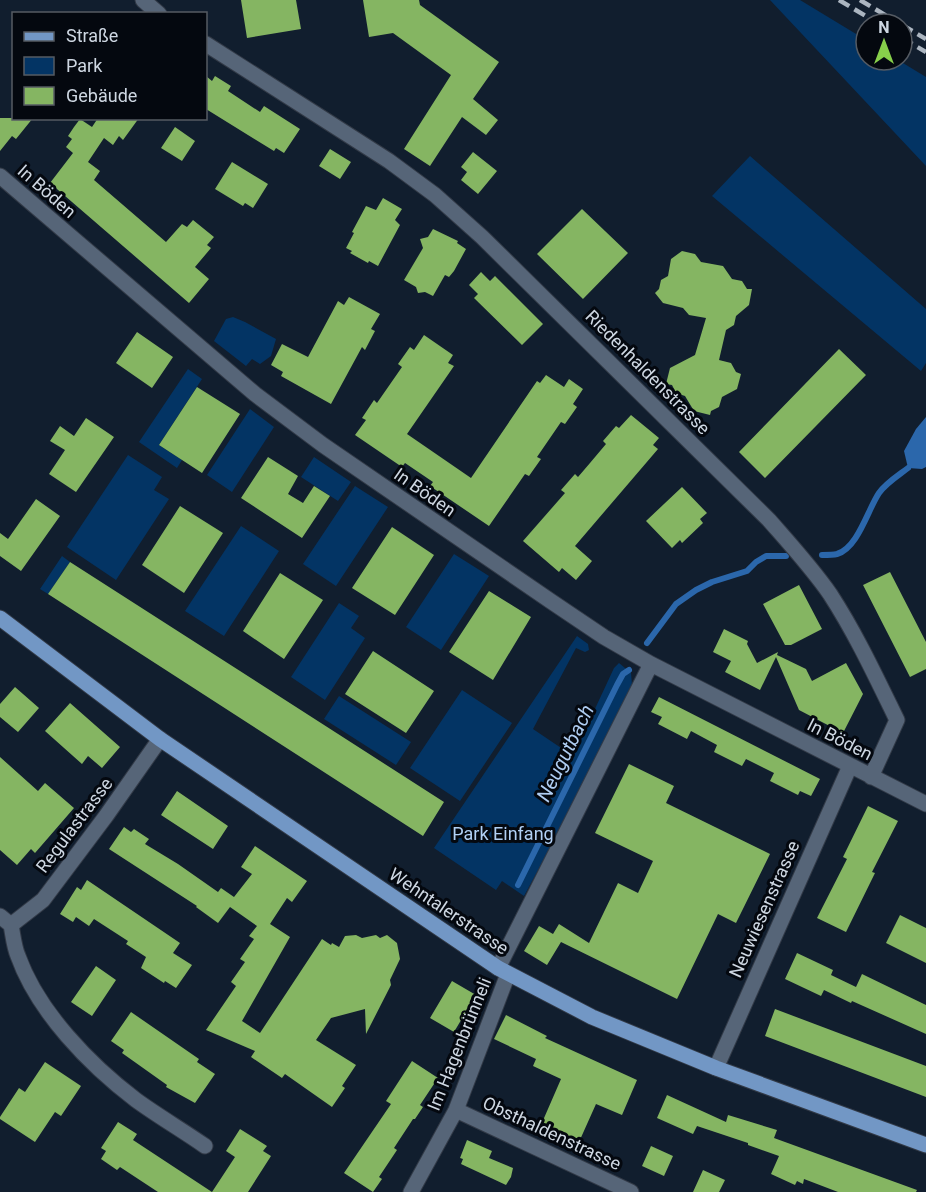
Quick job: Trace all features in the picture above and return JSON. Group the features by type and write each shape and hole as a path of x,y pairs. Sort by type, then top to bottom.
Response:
{"main road":[{"name":"Wehntalerstrasse","path":"0,618 160,739 503,971 592,1017 716,1068 926,1145"}],"street":[{"path":"143,0 157,12"},
{"name":"Riedenhaldenstrasse","path":"207,45 389,161 435,195 482,237 769,520 802,557 830,594 858,642 897,720 872,777"},
{"name":"In Böden","path":"0,176 255,394 314,438 570,615 651,664 872,777"},
{"name":"Im Hagenbrünneli","path":"411,1192 456,1110 503,971 566,835 651,664"},
{"name":"Regulastrasse","path":"160,739 43,900 6,921 22,966 60,1028 136,1100 205,1146"},
{"name":"Neuwiesenstrasse","path":"716,1068 850,766"},
{"path":"872,777 926,804"},
{"name":"Obsthaldenstrasse","path":"456,1110 631,1192"}],"green space":[{"path":"770,0 800,0 854,33 854,72 914,72 914,70 926,77 926,166"},
{"path":"750,156 926,309 926,363 921,371 712,196"},
{"path":"233,317 276,339 271,356 260,364 252,359 246,366 214,341 226,319"},
{"path":"188,369 202,379 159,445 182,460 177,468 139,442"},
{"path":"250,409 274,427 232,492 207,475"},
{"path":"128,455 162,477 154,490 169,499 116,580 67,547"},
{"path":"314,457 351,482 338,501 301,477"},
{"path":"355,486 388,507 336,586 303,564"},
{"path":"241,526 279,551 224,636 185,611"},
{"path":"454,554 489,576 441,650 406,627"},
{"path":"62,556 70,562 48,594 40,589"},
{"path":"339,603 359,616 351,628 365,638 325,700 291,677"},
{"name":"Park Einfang","path":"577,636 588,644 589,650 585,652 576,648 533,729 573,756 614,668 619,663 631,673 632,685 579,795 524,896 502,881 496,890 434,848"},
{"path":"462,690 512,723 460,801 410,768"},
{"path":"339,696 411,742 396,765 324,719"}],"shaded area":[{"path":"926,417 926,467 908,468 904,451 916,429"}],"building":[{"path":"241,0 296,0 301,29 247,38"},
{"path":"363,0 419,0 420,5 499,62 473,99 498,120 486,135 462,117 430,166 404,149 451,75 393,33 369,37"},
{"path":"215,76 231,86 228,91 260,112 264,106 300,129 284,153 276,148 274,151 207,110 207,77 212,81"},
{"path":"0,118 31,120 16,139 12,136 0,151"},
{"path":"79,120 92,127 97,120 138,120 123,140 119,136 113,145 104,138 88,162 100,171 94,180 166,242 182,224 187,227 193,220 214,237 207,245 211,248 195,267 209,279 189,303 50,183 73,153 66,147 72,139 68,136"},
{"path":"175,127 195,141 182,161 161,148"},
{"path":"330,149 351,162 340,179 319,166"},
{"path":"473,152 497,171 478,194 461,180 467,172 461,167"},
{"path":"232,162 268,184 253,208 245,203 243,206 215,189"},
{"path":"383,198 402,209 395,220 400,225 378,266 350,253 352,251 346,248 366,206 376,210"},
{"path":"582,209 628,253 583,299 537,254"},
{"path":"433,229 458,241 457,243 466,249 454,271 449,277 445,275 433,296 425,292 418,293 416,287 404,280 423,248 420,239 428,237"},
{"path":"682,251 695,254 701,262 723,266 732,279 742,281 747,289 752,289 749,305 736,316 734,325 726,330 719,360 731,363 736,372 741,374 737,389 722,397 719,407 711,411 710,415 694,411 685,396 676,393 672,385 666,384 670,368 695,355 706,318 689,315 683,308 663,303 655,293 659,289 661,280 668,276 671,259"},
{"path":"481,272 490,281 495,276 543,324 522,345 474,298 478,294 469,285"},
{"path":"349,297 380,314 371,329 375,331 365,350 362,347 331,404 281,376 283,372 271,365 282,344 308,357 338,301 344,305"},
{"path":"137,332 173,357 152,388 116,363"},
{"path":"424,335 453,355 448,363 454,366 407,434 471,478 537,381 540,383 546,375 564,387 569,379 583,389 573,404 577,407 565,424 561,422 537,457 541,459 529,476 525,474 489,526 430,486 433,482 405,463 402,467 355,435 366,420 362,418 374,400 377,403 402,367 398,364 410,347 414,350"},
{"path":"839,349 866,375 765,478 739,452"},
{"path":"197,387 240,414 202,473 159,445"},
{"path":"631,415 659,438 653,445 658,449 575,546 592,561 576,580 562,568 559,572 523,541 565,493 561,490 575,474 578,477 606,444 603,441 616,426 619,428"},
{"path":"86,418 114,437 76,492 49,474 65,450 50,441 60,426 74,436"},
{"path":"268,457 298,476 288,494 303,503 314,486 330,496 302,538 241,498"},
{"path":"682,487 707,513 700,519 703,523 682,543 680,540 672,548 646,521"},
{"path":"36,499 60,516 21,571 0,556 0,533 8,539"},
{"path":"180,506 223,533 184,593 142,565"},
{"path":"392,527 434,555 395,615 352,588"},
{"path":"70,562 444,802 423,836 48,594"},
{"path":"890,572 926,642 926,669 910,677 863,585"},
{"path":"280,573 323,600 284,659 243,631"},
{"path":"799,585 822,629 791,645 785,645 763,604"},
{"path":"489,591 531,617 493,680 449,652"},
{"path":"724,629 748,641 747,644 757,663 778,652 777,655 806,669 812,681 846,663 863,694 843,733 799,710 776,657 760,690 725,672 731,661 713,652"},
{"path":"373,651 434,691 406,733 345,694"},
{"path":"15,687 39,708 18,732 0,717 0,704"},
{"path":"659,697 820,779 811,796 800,791 798,795 770,781 774,773 746,759 742,766 714,752 717,745 691,731 687,739 658,724 662,717 651,712"},
{"path":"70,703 120,747 102,768 88,756 82,764 45,731"},
{"path":"0,757 38,791 45,783 74,808 35,853 31,849 17,865 0,850"},
{"path":"629,764 674,786 666,803 770,854 736,923 718,914 677,999 561,942 547,965 524,951 539,926 553,934 559,924 589,943 618,883 638,893 653,861 595,833"},
{"path":"177,791 228,826 213,849 161,815"},
{"path":"868,806 898,821 872,872 875,873 846,932 817,918 847,859 843,857"},
{"path":"124,827 131,832 134,829 149,839 145,844 218,892 221,888 234,897 252,874 241,867 255,846 307,881 292,902 287,898 270,924 290,937 242,1021 260,1033 322,939 339,947 345,936 356,935 362,938 376,935 380,938 387,935 397,943 400,959 390,980 391,985 366,1034 365,1009 331,1018 316,1040 356,1065 342,1086 345,1088 332,1107 285,1074 282,1078 251,1057 255,1051 206,1030 236,986 231,982 245,962 240,959 254,939 249,936 257,926 230,907 218,923 197,906 109,849"},
{"path":"87,880 180,943 173,953 192,965 176,988 141,968 146,957 126,944 128,941 94,919 89,926 76,917 73,922 60,914 77,887 81,890"},
{"path":"900,915 926,928 926,963 886,943"},
{"path":"797,953 833,970 831,975 856,987 862,974 926,1005 926,1034 824,990 821,996 785,979"},
{"path":"96,966 116,980 92,1016 71,1002"},
{"path":"452,981 476,995 454,1032 430,1018"},
{"path":"775,1009 926,1066 926,1097 765,1036"},
{"path":"131,1012 199,1059 197,1062 215,1074 195,1103 166,1087 167,1085 122,1053 124,1050 111,1041"},
{"path":"506,1015 547,1036 545,1038 637,1080 622,1115 596,1104 579,1142 541,1125 561,1079 533,1066 536,1059 494,1039"},
{"path":"412,1061 438,1078 420,1105 423,1107 394,1148 397,1150 379,1177 382,1179 373,1192 344,1173 391,1104 386,1101"},
{"path":"45,1062 81,1086 61,1116 55,1112 35,1142 0,1117 19,1088 25,1092"},
{"path":"667,1095 726,1122 728,1115 777,1130 774,1138 917,1190 916,1192 838,1192 804,1179 803,1184 797,1181 795,1185 771,1174 779,1156 697,1126 693,1134 657,1118"},
{"path":"118,1122 137,1134 133,1140 212,1192 158,1192 120,1167 117,1170 101,1159 106,1151 101,1148"},
{"path":"240,1129 267,1146 263,1151 271,1156 248,1192 212,1192 235,1157 226,1151"},
{"path":"467,1140 492,1151 489,1158 513,1168 506,1185 461,1164 463,1159 460,1158"},
{"path":"651,1146 673,1156 664,1176 642,1166"},
{"path":"703,1170 725,1180 719,1192 693,1192"}],"waterway":[{"name":"Neugutbach","path":"822,555 837,554 851,544 879,493 908,468"},
{"name":"Neugutbach","path":"647,643 676,604 696,590 712,582 747,571 766,556 786,556"},
{"name":"Neugutbach","path":"518,885 617,685 623,674 629,670"}],"railway":[{"path":"839,0 859,12"},
{"path":"860,0 880,12"},
{"path":"914,32 926,39"},
{"path":"914,45 926,52"}]}
